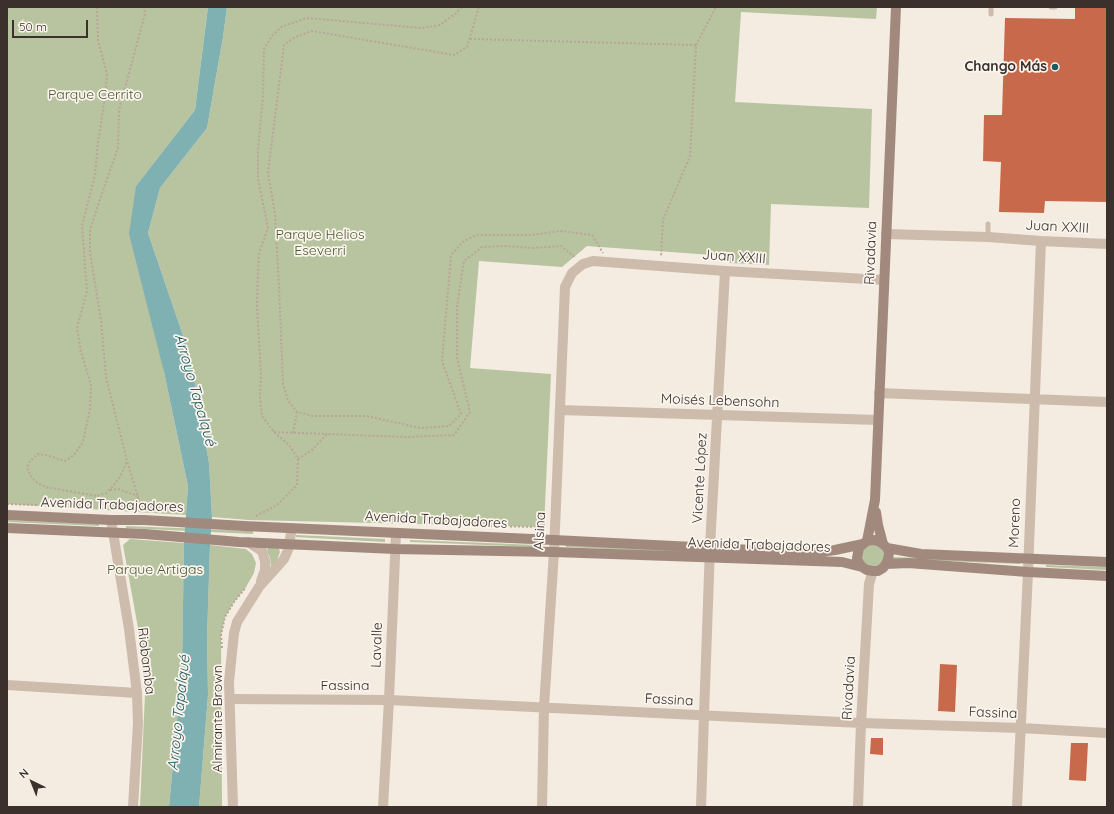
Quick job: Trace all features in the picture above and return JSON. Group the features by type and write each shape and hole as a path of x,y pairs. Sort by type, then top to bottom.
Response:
{"main road":[{"name":"Rivadavia","path":"885,546 878,525 875,500 896,7"},
{"name":"Rivadavia","path":"865,542 875,500"},
{"name":"Avenida Trabajadores","path":"7,515 110,520 143,516 244,526 813,552 835,550 865,542"},
{"name":"Avenida Trabajadores","path":"7,528 113,532 243,542 395,549 554,552 842,562 862,567"},
{"path":"885,546 888,559 883,568 878,571 873,571 862,567 857,558 858,552 865,542 873,540 878,541 885,546 920,554 1107,562"},
{"path":"886,564 908,563 1107,576"}],"street":[{"name":"Juan XXIII","path":"886,234 988,237 1107,244"},
{"name":"Moreno","path":"1017,807 1041,241"},
{"name":"Juan XXIII","path":"583,264 594,261 725,271 884,280"},
{"name":"Alsina","path":"542,807 544,707 554,552 565,287 572,273 583,264"},
{"name":"Vicente López","path":"701,807 710,547 725,271"},
{"path":"879,393 1107,402"},
{"name":"Moisés Lebensohn","path":"560,410 878,420"},
{"name":"Riobamba","path":"110,520 129,629 137,693 138,723 134,807"},
{"name":"Almirante Brown","path":"233,807 229,682 234,633 237,622 259,586 284,559 288,550 292,528"},
{"name":"Lavalle","path":"383,807 396,533"},
{"path":"243,542 262,550 266,570 259,586"},
{"name":"Rivadavia","path":"858,807 869,584 873,571"},
{"path":"7,685 137,693"},
{"name":"Fassina","path":"230,699 389,700 861,723 1021,728 1107,733"}],"lane":[{"path":"991,7 991,14"},
{"path":"988,224 988,237"}],"path":[{"path":"97,7 98,40 107,74 98,142 96,175 82,226 87,291 77,328 81,352 91,385 90,409 83,442 74,455 65,461 38,454 30,461 27,468 32,478 39,484 46,487 97,496 106,493 113,486 120,477 128,461"},
{"path":"143,516 106,377 101,320 90,253 90,230 118,148 119,110 145,14 144,7"},
{"path":"256,516 277,505 297,485 298,459 289,445 274,432 262,416 260,399 261,375 257,305 259,253 268,228 258,179 258,151 263,95 264,48 280,27 307,18 421,28 440,25 462,7"},
{"path":"478,7 467,47 454,55 312,32 295,37 284,45 268,173 275,214 283,384 288,401 297,412 313,416 366,416 420,428 449,426 461,414 442,361 451,255 462,242 476,235 530,235 561,232 592,235 609,262"},
{"path":"660,266 663,220 690,156 696,45 716,7"},
{"path":"469,39 696,45"},
{"path":"274,432 406,437 454,435 470,412 457,358 457,307 464,261 482,247 505,246 533,248 561,246 583,264"},
{"path":"293,433 297,412"},
{"path":"298,459 312,450 327,434"},
{"path":"109,490 118,489 138,496"},
{"path":"480,526 544,527 544,520"}],"green space":[{"name":"Parque Cerrito","path":"7,7 208,7 195,110 136,186 164,372 188,486 186,515 7,504"},
{"name":"Parque Helios Eseverri","path":"227,7 877,7 876,19 741,12 735,102 872,109 869,208 771,204 769,265 730,263 726,256 587,246 562,267 479,261 470,368 551,374 544,527 249,520 212,517 209,463 190,356 148,233 160,188 207,128"},
{"path":"7,520 99,524 99,526 7,522"},
{"path":"126,526 253,531 253,534 126,528"},
{"path":"296,535 385,539 385,542 296,537"},
{"name":"Parque Artigas","path":"130,539 184,543 182,667 169,807 140,807 145,694 140,639 123,545"},
{"path":"410,540 537,545 537,547 410,542"},
{"name":"Parque Artigas","path":"210,545 246,549 252,554 256,563 254,573 246,587 234,602 225,617 221,635 222,807 199,807 208,695 207,638"},
{"path":"566,545 693,550 693,553 566,547"},
{"path":"873,545 877,546 883,552 883,560 877,566 873,567 869,566 863,560 862,556 863,552 869,546"},
{"path":"276,546 280,552 276,563 271,569 270,558 267,551 268,548"},
{"path":"893,557 1020,562 1020,564 893,559"},
{"path":"1046,565 1107,567 1107,570 1046,567"}],"water":[{"name":"Arroyo Tapalqué","path":"208,7 227,7 207,128 160,188 148,233 190,356 209,463 212,517 207,638 208,695 199,807 169,807 182,667 184,543 188,486 164,372 129,234 136,186 195,110"}],"building":[{"name":"Chango Más","path":"1075,7 1107,7 1107,202 1045,201 1044,213 999,212 1001,162 983,161 984,115 1002,115 1005,18 1075,19"},
{"path":"940,664 957,665 955,712 938,711"},
{"path":"871,738 883,738 883,755 870,754"},
{"path":"1071,743 1088,743 1086,781 1069,780"}],"place":[{"name":"Chango Más","path":"1055,67"}]}
